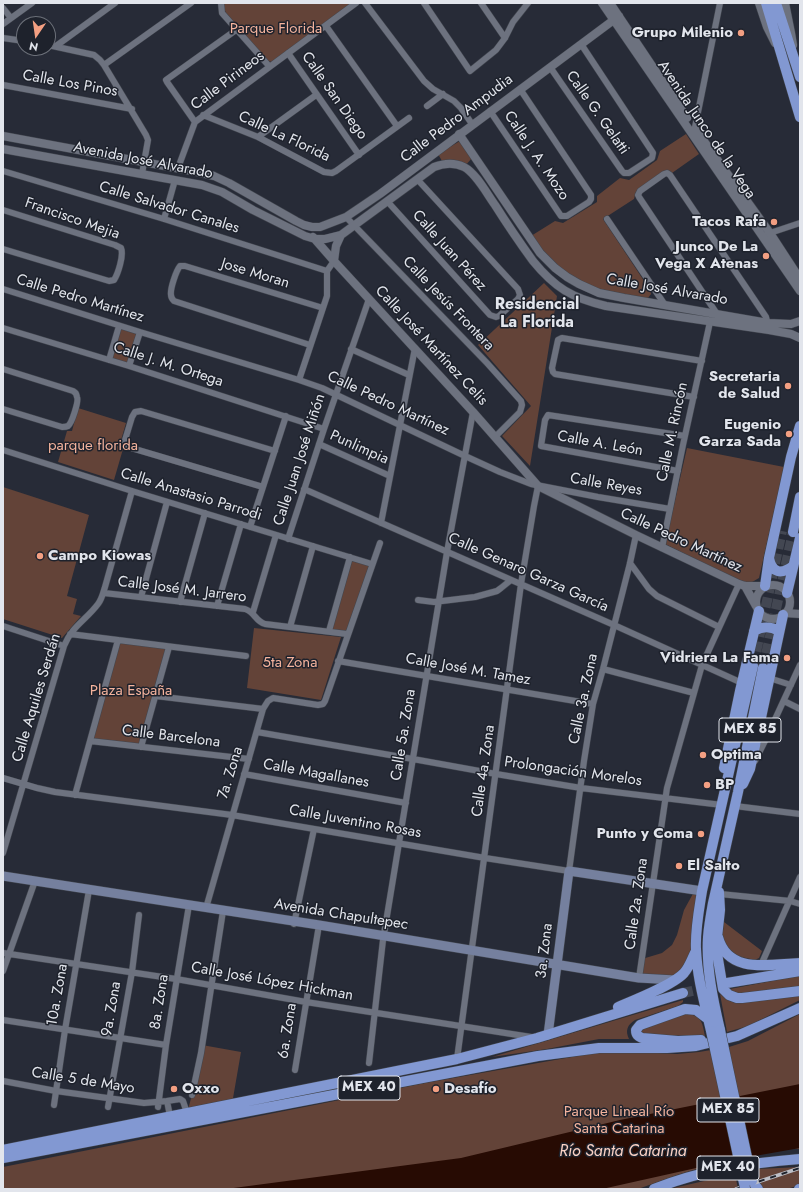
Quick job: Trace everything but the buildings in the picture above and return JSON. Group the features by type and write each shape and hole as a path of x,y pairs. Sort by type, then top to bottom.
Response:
{"highway":[{"path":"766,3 777,7"},
{"path":"777,7 781,53 800,117"},
{"path":"777,7 800,77"},
{"path":"765,586 769,558 791,457 800,426"},
{"path":"788,598 793,566 792,534 800,445"},
{"path":"792,534 800,498"},
{"path":"769,558 771,566 777,571 784,571 793,566"},
{"path":"726,790 724,766 758,610"},
{"path":"738,792 750,769 784,614"},
{"path":"754,631 766,627 780,631"},
{"name":"MEX 85","path":"715,1031 708,1019 696,951 696,929 702,891 722,806 758,667 738,792 717,882 708,937 708,954 715,1031 750,1187"},
{"path":"717,882 720,894 716,947 723,989 729,995 737,998 800,991"},
{"path":"718,935 723,949 733,958 744,964 761,965 800,963"},
{"path":"590,1021 675,980 686,970 696,951"},
{"path":"727,983 800,971"},
{"name":"MEX 40","path":"3,1150 457,1059 548,1035 683,993"},
{"name":"MEX 40","path":"3,1158 538,1056 599,1048 687,1048 737,1036 800,1008"},
{"path":"708,1019 696,1010 685,1009 640,1025 636,1030 636,1034 642,1038 678,1041 737,1036"},
{"name":"MEX 40","path":"654,1189 692,1176 713,1171 766,1161 800,1159"},
{"path":"766,1161 800,1165"}],"main road":[{"name":"Calle Juventino Rosas","path":"569,871 702,891"},
{"name":"3a. Zona","path":"548,1035 569,871"},
{"name":"Avenida Chapultepec","path":"3,876 34,883 189,907 206,908 294,924 557,966 639,978 675,980"},
{"path":"3,880 34,883"},
{"path":"189,907 223,912"}],"street":[{"path":"3,24 32,3"},
{"path":"56,46 115,3"},
{"path":"104,65 191,3"},
{"path":"221,3 222,13 269,66"},
{"name":"Calle Pirineos","path":"178,168 195,122 356,3"},
{"path":"365,3 424,81 433,89 454,101 472,124"},
{"path":"424,3 470,71 496,50 505,38 513,22 528,3"},
{"path":"481,3 505,38"},
{"name":"Avenida Junco de la Vega","path":"602,3 616,18 766,235 800,279"},
{"name":"Avenida Junco de la Vega","path":"610,3 616,18"},
{"path":"694,132 720,3"},
{"path":"759,3 766,28 781,53"},
{"path":"3,8 11,18"},
{"name":"Calle Pedro Ampudia","path":"304,225 320,227 346,217 616,18"},
{"path":"326,26 397,126"},
{"path":"195,122 166,80 236,30"},
{"path":"3,38 16,40"},
{"name":"Calle G. Gelatti","path":"550,67 624,173 629,174 652,158 654,155 581,44"},
{"path":"56,46 94,56 104,65 132,109 148,140 142,174"},
{"name":"Calle San Diego","path":"288,53 359,155"},
{"name":"Calle Los Pinos","path":"3,85 132,109"},
{"name":"Calle J. A. Mozo","path":"490,111 561,216 567,216 589,202 591,199 586,188 520,89"},
{"path":"427,106 443,94"},
{"path":"258,137 316,95"},
{"name":"Calle La Florida","path":"203,115 258,137 328,173 336,171 409,118"},
{"name":"Calle José Alvarado","path":"459,134 530,239 555,268 566,277 579,284 609,295 717,314 769,326 800,338"},
{"name":"Avenida José Alvarado","path":"3,136 178,168 220,178 304,225"},
{"name":"Avenida José Alvarado","path":"3,149 202,185 222,192 294,231 315,239"},
{"path":"434,153 441,165"},
{"path":"468,170 478,162"},
{"name":"Calle Pedro Ampudia","path":"315,239 324,239 341,235 428,171 441,165 457,165 468,170"},
{"name":"Calle José Alvarado","path":"468,170 480,184 533,261 548,279 578,298 596,304 710,322 769,326 799,320"},
{"name":"Calle Salvador Canales","path":"3,171 164,219 327,271"},
{"path":"717,314 638,195 640,191 664,174 667,173 670,175 766,317 769,326"},
{"name":"Calle Juan Pérez","path":"387,201 490,315 493,317 499,316 518,299 520,294 518,289 417,179"},
{"path":"164,219 175,180"},
{"name":"Francisco Mejia","path":"3,210 118,246 121,248 122,254 116,276 114,280 111,281 3,249"},
{"name":"Calle Jesús Frontera","path":"346,217 487,363 521,401 522,405 520,412 495,437"},
{"path":"607,219 665,305"},
{"path":"766,235 800,223"},
{"name":"Calle José Martínez Celis","path":"304,225 334,261 415,348 538,486"},
{"path":"299,380 327,296 327,271 334,261 336,246 341,235"},
{"name":"Avenida Junco de la Vega","path":"766,235 800,291"},
{"name":"Jose Moran","path":"310,345 177,303 172,299 171,293 177,270 180,266 185,266 323,308"},
{"name":"Calle Pedro Martínez","path":"3,289 119,326 299,380 336,394 465,456 522,481 538,486 662,548 742,585 765,586"},
{"name":"Calle Juan José Miñón","path":"288,538 369,299"},
{"path":"684,318 686,309"},
{"name":"Calle M. Rincón","path":"662,548 710,322"},
{"path":"109,360 119,326"},
{"name":"Calle J. M. Ortega","path":"3,328 129,366 324,429"},
{"path":"129,366 140,332"},
{"path":"694,397 559,375 553,372 552,368 558,340 562,338 702,360"},
{"path":"381,523 415,348"},
{"path":"351,349 409,375"},
{"path":"3,369 73,391 77,396 77,402 71,422 65,427 3,409"},
{"path":"263,487 132,448 125,444 125,440 132,417 134,412 141,411 275,451"},
{"name":"Calle 5a. Zona","path":"368,1064 383,938 400,844 447,552 473,412"},
{"name":"Calle A. León","path":"678,471 541,446 545,420 548,415 685,436"},
{"path":"250,527 286,416"},
{"name":"Punlimpia","path":"319,444 390,476"},
{"name":"Calle Anastasio Parrodi","path":"3,450 167,502 372,564"},
{"name":"Calle Reyes","path":"538,486 598,498 670,508"},
{"name":"Calle 4a. Zona","path":"457,1059 508,690 521,584 538,486"},
{"name":"Calle Genaro Garza García","path":"304,489 742,683"},
{"name":"Calle Aquiles Serdán","path":"3,853 64,646 70,634 97,605 104,593 132,491"},
{"path":"141,597 167,502"},
{"path":"180,602 205,513"},
{"path":"217,606 241,524"},
{"name":"Calle Juan José Miñón","path":"253,612 276,535"},
{"name":"Calle 3a. Zona","path":"569,871 593,704 636,535"},
{"path":"156,696 263,709 270,699 276,698 323,704 380,543"},
{"path":"290,627 313,546"},
{"path":"328,631 350,557"},
{"path":"630,563 656,596 719,627"},
{"path":"418,600 439,602 465,599 497,591 511,580"},
{"name":"Calle Pedro Martínez","path":"742,585 758,610"},
{"name":"Calle 2a. Zona","path":"639,978 665,799 679,743 702,665 719,627 742,585"},
{"path":"776,585 780,587 800,613 784,614 777,618 762,615 758,610 756,600 757,595 765,586 776,585"},
{"name":"Calle José M. Jarrero","path":"104,593 245,609 253,612 261,623 265,624 347,634"},
{"path":"784,614 788,608 788,598"},
{"path":"3,626 64,646"},
{"path":"70,634 246,656"},
{"path":"75,795 118,640"},
{"path":"141,747 170,647"},
{"name":"Calle José M. Tamez","path":"338,661 593,704"},
{"path":"750,769 760,751 800,665"},
{"path":"603,669 694,692"},
{"path":"769,678 791,685"},
{"path":"784,701 800,709"},
{"name":"7a. Zona","path":"206,908 263,709"},
{"name":"Prolongación Morelos","path":"257,732 581,788 722,806"},
{"name":"Calle Barcelona","path":"90,741 249,759"},
{"name":"Calle Magallanes","path":"244,774 406,804"},
{"name":"Calle Juventino Rosas","path":"3,778 55,792 232,815 569,871"},
{"path":"734,806 800,814"},
{"path":"294,924 314,829"},
{"path":"761,965 800,877"},
{"path":"3,971 6,954 34,883"},
{"name":"10a. Zona","path":"54,1105 88,891"},
{"path":"720,894 790,901 800,904"},
{"name":"8a. Zona","path":"158,1105 176,979 189,907"},
{"path":"192,1095 201,1053 223,912"},
{"name":"9a. Zona","path":"108,1107 132,972 139,915"},
{"name":"6a. Zona","path":"295,1070 319,927"},
{"name":"Calle José López Hickman","path":"6,954 132,972 306,1002 537,1038"},
{"path":"3,1020 166,1045"},
{"name":"Calle 5 de Mayo","path":"3,1081 158,1105 167,1101"},
{"path":"170,1116 167,1101 178,1099 182,1100 187,1113"}],"green space":[{"name":"Parque Florida","path":"224,3 355,3 272,62 268,61 226,13"},
{"path":"686,134 699,154 672,173 666,172 636,192 634,199 603,219 650,290 651,294 648,298 634,298 612,293 593,287 576,279 553,262 531,236 555,221 563,223 597,202 597,196 620,178 629,180 657,160 660,151"},
{"path":"460,141 472,158 465,166 442,161 438,154"},
{"path":"544,283 557,296 530,466 502,436 531,406 478,345"},
{"path":"119,326 140,332 129,366 109,360"},
{"name":"parque florida","path":"78,408 126,423 119,447 123,449 114,480 58,462 67,431 72,431"},
{"path":"687,448 784,467 759,578 747,585 665,544"},
{"name":"Campo Kiowas","path":"3,487 89,515 67,596 77,599 73,614 81,616 62,638 3,619"},
{"path":"350,557 372,564 347,634 329,631"},
{"name":"5ta Zona","path":"254,628 341,637 321,700 247,688"},
{"name":"Plaza España","path":"118,640 169,647 141,747 90,741"},
{"path":"695,890 702,891 696,944 675,980 639,978 642,959 662,953 672,945 677,935 684,910"},
{"path":"724,922 762,951 759,958 755,960 732,955 722,940"},
{"path":"800,976 800,987 750,993 733,993 730,989 787,978"},
{"path":"720,994 735,1003 800,994 800,1000 748,1026 727,1032"},
{"path":"683,1000 683,1002 678,1006 632,1022 627,1031 629,1039 599,1039 547,1049 492,1057"},
{"path":"685,1013 691,1014 700,1020 705,1036 642,1035 640,1029"},
{"name":"Parque Lineal Río Santa Catarina","path":"800,1014 800,1149 784,1148 713,1164 638,1189 3,1189 3,1167 425,1083 600,1052 619,1051 677,1054 729,1047 748,1041"},
{"path":"202,1045 241,1052 232,1104 187,1113 192,1095"},
{"path":"800,1167 800,1185 787,1189 762,1189 757,1169"},
{"path":"735,1174 738,1189 669,1189"}],"water":[{"name":"Río Santa Catarina","path":"800,1084 800,1148 732,1160 602,1189 226,1189 461,1158 620,1120"}],"tunnel":[{"path":"753,666 782,531"},
{"path":"763,668 793,532"},
{"path":"683,993 710,987"}],"railway":[{"path":"736,1189 800,1168"}],"place":[{"name":"Grupo Milenio","path":"741,33"},
{"name":"Tacos Rafa","path":"774,222"},
{"name":"Junco De La Vega X Atenas","path":"766,256"},
{"name":"Secretaria de Salud","path":"788,386"},
{"name":"Eugenio Garza Sada","path":"789,434"},
{"name":"Campo Kiowas","path":"40,556"},
{"name":"Vidriera La Fama","path":"787,658"},
{"name":"Optima","path":"703,755"},
{"name":"BP","path":"707,785"},
{"name":"Punto y Coma","path":"701,834"},
{"name":"El Salto","path":"679,866"},
{"name":"Oxxo","path":"174,1089"},
{"name":"Desafío","path":"436,1089"}],"district":[{"name":"Residencial La Florida","path":"537,314"}]}
